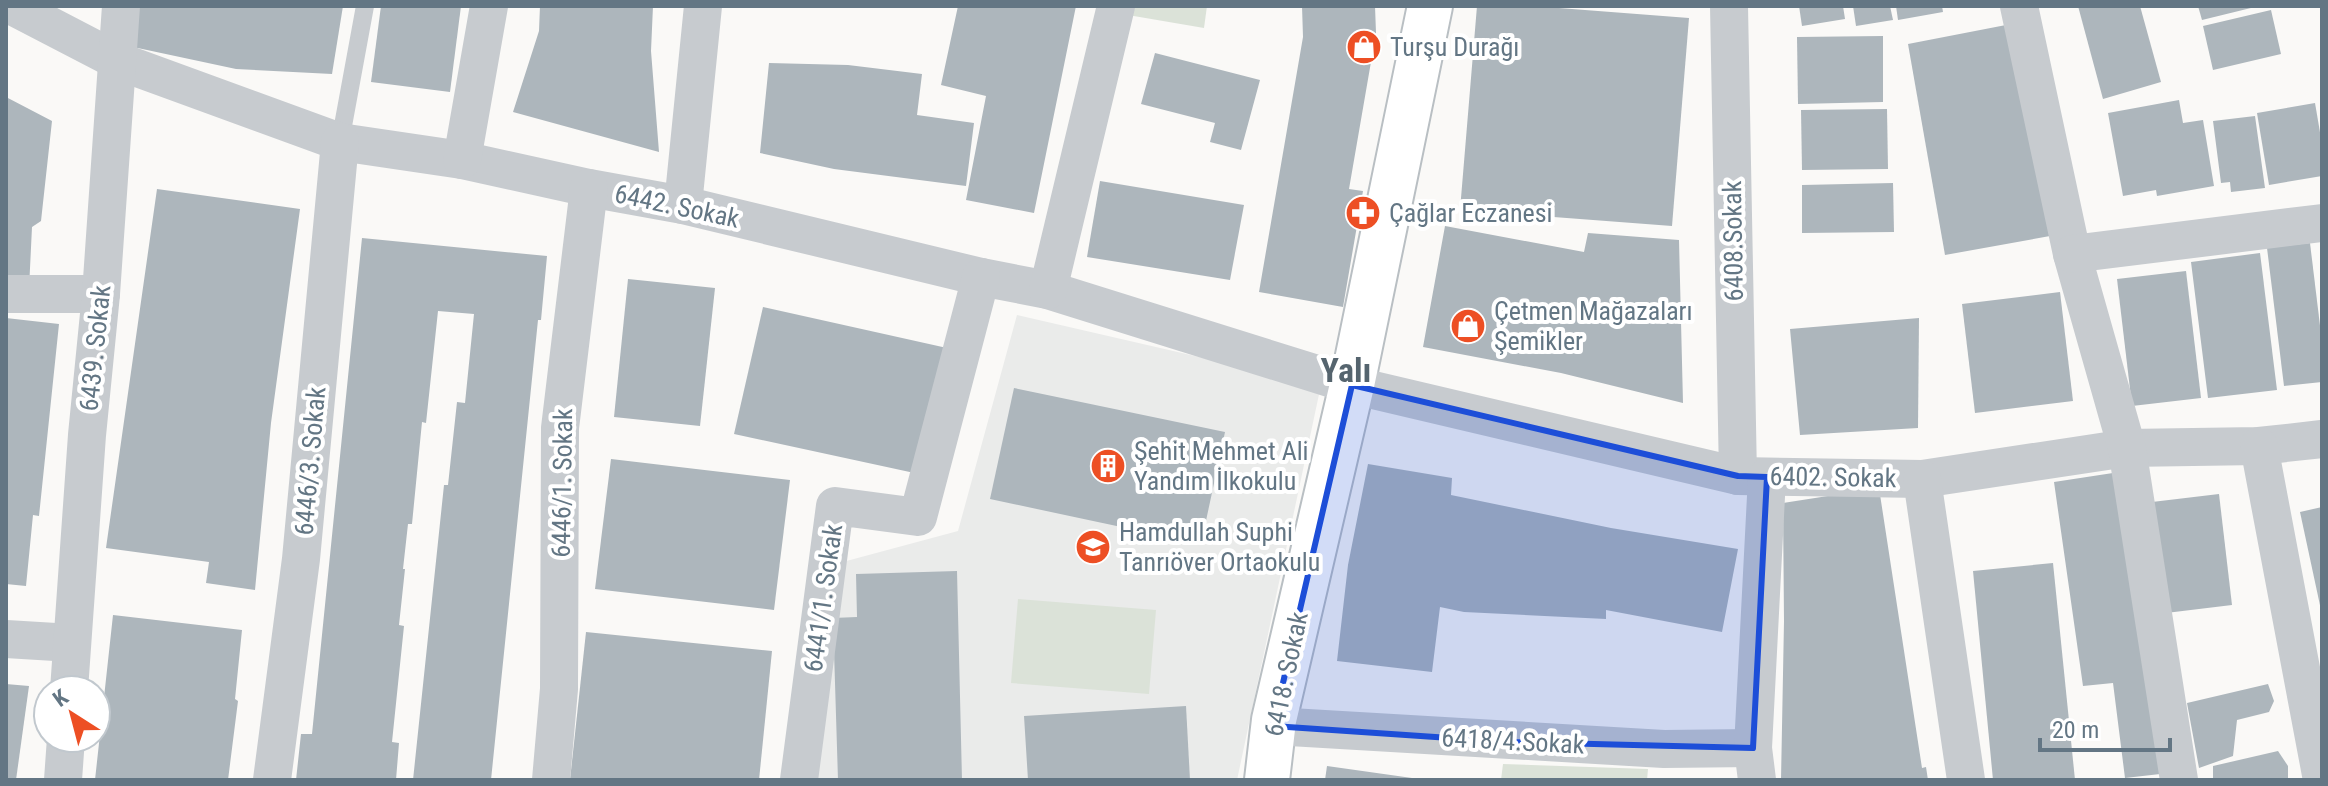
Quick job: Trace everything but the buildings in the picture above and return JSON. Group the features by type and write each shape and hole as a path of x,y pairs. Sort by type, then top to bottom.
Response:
{"street":[{"name":"6442. Sokak","path":"12,6 118,61 340,142 462,160 683,205 981,277 1048,290 1352,385"},
{"name":"6439. Sokak","path":"70,674 121,6"},
{"path":"462,160 489,6"},
{"path":"683,205 703,6"},
{"path":"1048,290 1116,6"},
{"name":"6418. Sokak","path":"1267,780 1273,726 1352,385 1430,6"},
{"name":"6408.Sokak","path":"1729,6 1752,476 1755,764"},
{"path":"2019,6 2072,254 2127,448 2179,780"},
{"name":"6446/3. Sokak","path":"272,780 301,559 340,142"},
{"name":"6446/1. Sokak","path":"551,780 559,689 560,428 589,188"},
{"path":"2072,254 2322,223"},
{"name":"6441/1. Sokak","path":"799,780 835,506 918,517 981,277"},
{"path":"6,294 101,294"},
{"name":"6402. Sokak","path":"1352,385 1752,476 1922,479 2127,448 2259,446 2322,439"},
{"path":"2259,446 2322,780"},
{"path":"1922,479 1966,780"},
{"path":"6,639 72,643"},
{"name":"6418/4.Sokak","path":"1273,726 1633,748 1755,764"},
{"path":"63,780 65,754"}],"lane":[{"path":"340,142 365,6"}],"highlighted area":[{"path":"1352,385 1738,476 1767,477 1753,748 1509,742 1273,726"}],"shaded area":[{"path":"1123,6 1207,6 1204,28 1122,14"},
{"name":"Hamdullah Suphi Tanrıöver Ortaokulu","path":"1017,315 1321,385 1237,780 816,780 839,563 958,531"},
{"path":"1018,599 1156,610 1149,694 1011,683"},
{"path":"1503,764 1648,769 1647,780 1501,780"}],"place":[{"name":"Turşu Durağı","path":"1364,47"},
{"name":"Çağlar Eczanesi","path":"1363,213"},
{"name":"Çetmen Mağazaları Şemikler","path":"1468,326"},
{"name":"Şehit Mehmet Ali Yandım İlkokulu","path":"1108,466"},
{"name":"Hamdullah Suphi Tanrıöver Ortaokulu","path":"1093,547"}],"district":[{"name":"Yalı","path":"1346,370"}]}
